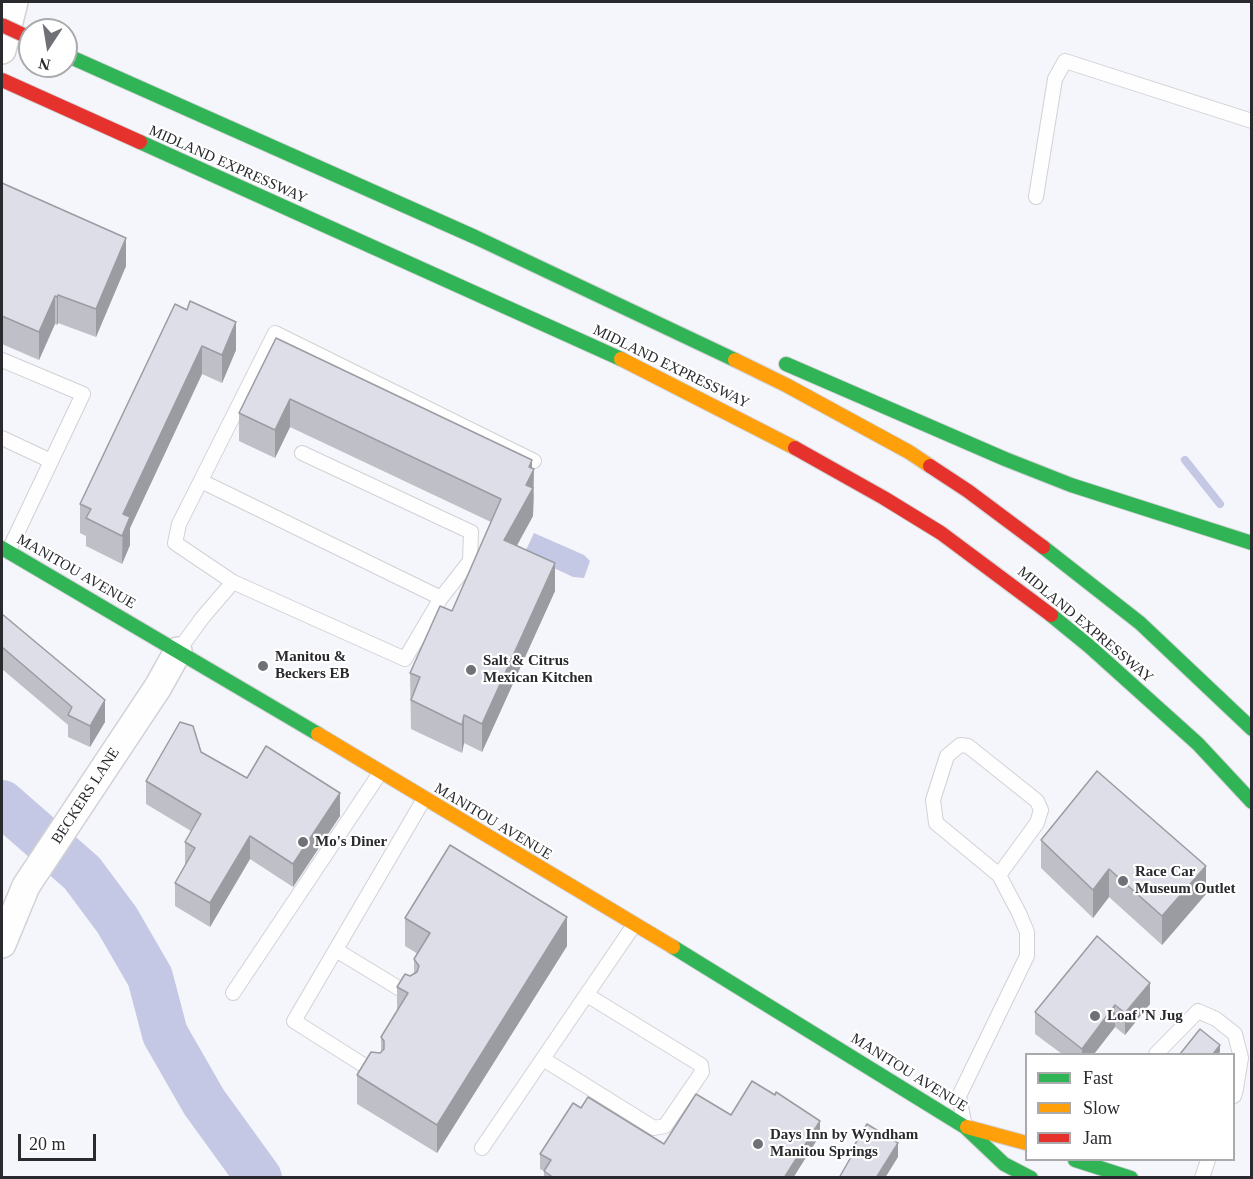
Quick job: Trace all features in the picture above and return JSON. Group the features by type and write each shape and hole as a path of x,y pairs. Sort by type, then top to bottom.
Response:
{"main road":[{"path":"2,25 18,32"},
{"path":"78,61 475,237 726,355 909,452 978,498 1095,585 1187,666 1251,729"},
{"name":"MIDLAND EXPRESSWAY","path":"2,80 633,364 762,430 884,498 941,533 987,566 1089,646 1198,744 1251,801"},
{"path":"475,237 712,334"},
{"path":"777,360 995,455 1071,485 1251,543"},
{"name":"MANITOU AVENUE","path":"5,550 178,651 634,925 965,1127 1004,1164 1031,1178"},
{"name":"MANITOU AVENUE","path":"965,1127 1025,1141"},
{"path":"1078,1161 1131,1178"}],"street":[{"path":"2,50 14,2"},
{"name":"BECKERS LANE","path":"2,944 26,886 158,687 178,651"}],"lane":[{"path":"1036,197 1055,79 1065,61 1251,121"},
{"path":"302,453 471,532 470,561 441,598 405,659 233,582 175,543 179,524 275,333 534,461"},
{"path":"2,360 83,394 5,550"},
{"path":"2,438 51,461"},
{"path":"201,482 441,598"},
{"path":"178,651 233,582"},
{"path":"965,1127 959,1095 1027,956 1027,932 999,875 936,823 933,800 947,756 960,745 968,746 1037,801 1041,810 1036,823 999,875"},
{"path":"233,993 380,773"},
{"path":"376,1073 294,1021 424,799"},
{"path":"482,1148 634,925"},
{"path":"336,950 410,995"},
{"path":"543,1059 654,1128 665,1126 702,1072 701,1065 587,995"},
{"path":"1157,1053 1198,1011 1216,1019 1235,1034 1241,1058 1235,1091"},
{"path":"1202,1178 1208,1161"}],"water":[{"path":"534,533 584,555 590,561 584,578 573,577 524,554"}],"building":[{"path":"2,183 126,238 96,309 58,295 55,296 39,332 2,316"},
{"path":"190,301 236,322 222,355 202,346 123,514 130,517 122,536 86,518 91,509 80,504 175,304 187,310"},
{"path":"276,338 532,460 529,467 534,469 526,485 533,488 504,540 555,563 482,724 464,715 462,725 411,700 420,677 410,673 440,606 452,611 501,499 290,399 275,430 239,413"},
{"path":"2,614 105,700 90,726 68,715 72,707 2,647"},
{"path":"180,722 193,726 201,752 247,778 266,746 340,793 293,864 250,836 210,903 175,883 195,848 185,842 201,814 146,781"},
{"name":"Race Car Museum Outlet","path":"1097,771 1206,866 1162,916 1109,869 1093,890 1041,840"},
{"path":"450,845 567,917 437,1125 357,1075 371,1052 380,1053 384,1049 384,1041 381,1037 408,993 397,987 405,974 410,976 417,972 419,966 414,959 430,933 405,918"},
{"name":"Loaf 'N Jug","path":"1097,936 1150,983 1125,1013 1115,1005 1082,1049 1035,1012"},
{"path":"1200,1029 1220,1045 1214,1053 1181,1053"},
{"path":"752,1081 775,1095 776,1092 820,1121 784,1178 554,1178 544,1171 551,1160 540,1154 573,1103 581,1108 588,1097 664,1144 696,1094 731,1115"},
{"path":"867,1124 898,1143 876,1178 839,1178 851,1157 848,1156"}],"waterway":[{"path":"1185,460 1220,504"},
{"path":"2,803 82,873 117,920 150,977 165,1034 204,1102 259,1178"}],"traffic: fast":[{"path":"78,60 475,237 735,360"},
{"path":"140,142 621,359"},
{"path":"786,364 1005,459 1071,485 1252,543"},
{"path":"1043,547 1140,623 1252,729"},
{"path":"2,548 318,734"},
{"path":"1051,615 1198,744 1252,802"},
{"path":"673,947 965,1127 1004,1164 1031,1178"},
{"path":"1078,1161 1131,1178"}],"traffic: slow":[{"path":"621,359 795,448"},
{"path":"735,360 786,385 909,452 930,466"},
{"path":"318,734 673,947"},
{"path":"967,1127 1025,1143"}],"traffic: jam":[{"path":"2,25 18,32"},
{"path":"2,80 140,142"},
{"path":"795,448 941,533 1051,615"},
{"path":"930,466 968,491 1043,547"}],"place":[{"name":"Manitou & Beckers EB","path":"263,666"},
{"name":"Salt & Citrus Mexican Kitchen","path":"471,670"},
{"name":"Mo's Diner","path":"303,842"},
{"name":"Race Car Museum Outlet","path":"1123,881"},
{"name":"Loaf 'N Jug","path":"1095,1016"},
{"name":"Days Inn by Wyndham Manitou Springs","path":"758,1144"}]}
